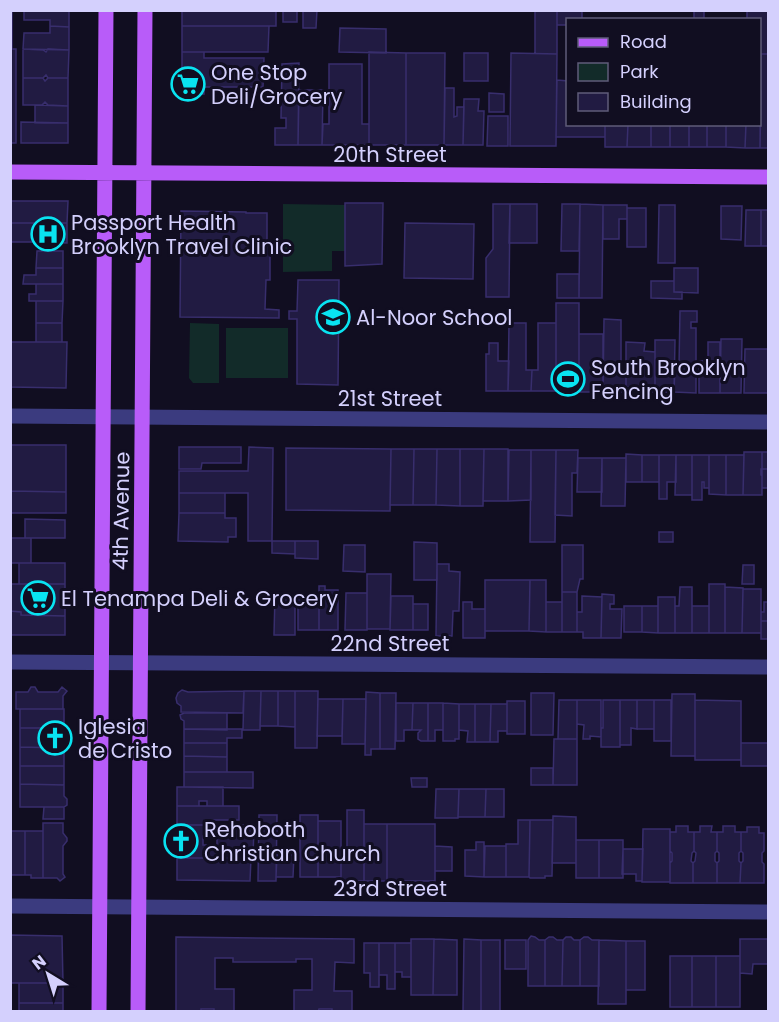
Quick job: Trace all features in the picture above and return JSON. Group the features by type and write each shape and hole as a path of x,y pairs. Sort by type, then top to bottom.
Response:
{"main road":[{"name":"4th Avenue","path":"99,1011 106,10"},
{"name":"4th Avenue","path":"138,1011 145,10"},
{"name":"20th Street","path":"10,172 768,177"}],"street":[{"name":"21st Street","path":"10,416 768,422"},
{"name":"22nd Street","path":"10,662 768,667"},
{"name":"23rd Street","path":"10,906 768,912"}],"green space":[{"path":"283,204 346,205 345,251 332,251 332,271 283,272"},
{"path":"190,323 219,324 219,383 193,383 189,378"},
{"path":"226,328 288,328 288,378 226,378"}],"building":[{"path":"10,10 12,10 12,49 16,49 16,143 10,143"},
{"path":"24,10 69,10 69,27 50,26 50,20 24,20"},
{"path":"182,10 276,10 276,26 182,26"},
{"path":"283,10 297,10 297,22 283,22"},
{"path":"303,10 317,10 316,28 303,28"},
{"path":"535,10 557,10 557,54 535,54"},
{"path":"557,10 582,10 582,18 566,18 566,25 557,25"},
{"path":"694,10 704,10 704,18 694,18"},
{"path":"747,10 768,10 768,54 761,54 761,18 747,18"},
{"path":"50,26 69,27 69,50 23,49 24,33 50,33"},
{"path":"182,26 269,26 268,52 182,52"},
{"path":"340,28 386,29 386,53 339,52"},
{"path":"23,49 46,52 48,49 69,50 68,78 48,78 46,75 43,78 23,78"},
{"path":"182,52 204,52 204,58 264,58 263,87 204,87 204,94 182,94"},
{"path":"369,52 406,53 406,145 369,145"},
{"path":"406,53 445,53 444,145 406,145"},
{"path":"464,53 488,53 488,81 464,81"},
{"path":"511,53 557,54 556,146 510,146"},
{"path":"761,54 768,54 768,148 760,148"},
{"path":"299,63 298,145 275,145 275,128 286,128 286,118 281,118 282,64"},
{"path":"329,64 362,64 362,124 369,124 369,145 322,145 323,124 329,124"},
{"path":"23,78 43,78 45,81 48,78 68,78 68,106 48,105 45,102 42,105 23,105"},
{"path":"557,80 566,81 566,126 605,126 605,137 556,137"},
{"path":"445,88 454,88 454,117 457,116 457,107 464,107 463,145 444,145"},
{"path":"299,90 323,90 322,145 298,145"},
{"path":"489,93 504,94 504,112 489,112"},
{"path":"464,99 479,99 478,111 484,111 483,145 463,145"},
{"path":"35,105 68,106 68,123 35,123"},
{"path":"488,116 508,116 508,146 487,146"},
{"path":"21,122 68,123 68,143 21,143"},
{"path":"605,126 628,126 627,147 605,147"},
{"path":"628,126 651,126 651,147 627,147"},
{"path":"651,126 670,126 670,147 651,147"},
{"path":"670,126 689,126 689,147 670,147"},
{"path":"689,126 707,126 707,147 689,147"},
{"path":"707,126 726,126 726,147 707,147"},
{"path":"726,126 746,126 745,148 726,147"},
{"path":"746,126 760,126 760,148 745,148"},
{"path":"10,201 68,201 67,223 10,223"},
{"path":"345,203 383,203 382,264 345,266"},
{"path":"493,204 510,204 509,297 486,297 486,258 493,249"},
{"path":"510,204 537,204 537,243 509,243"},
{"path":"562,204 580,204 579,251 561,251"},
{"path":"580,204 603,205 602,298 579,298"},
{"path":"603,205 627,205 627,219 619,219 619,239 603,239"},
{"path":"659,205 675,205 675,263 658,263"},
{"path":"721,206 742,206 741,240 721,239"},
{"path":"627,208 646,208 646,247 627,247"},
{"path":"746,210 761,210 761,246 745,246"},
{"path":"761,210 768,210 768,246 761,246"},
{"path":"181,211 267,213 270,280 266,280 265,309 279,310 279,318 180,317"},
{"path":"10,223 35,223 34,242 10,242"},
{"path":"35,223 67,223 67,243 34,242"},
{"path":"405,223 474,224 473,279 404,278"},
{"path":"37,251 63,251 63,268 36,268"},
{"path":"36,268 63,268 63,284 23,284 24,275 36,275"},
{"path":"674,268 698,268 698,293 674,292"},
{"path":"557,274 579,274 579,298 557,298"},
{"path":"298,280 339,280 338,385 297,384 297,319 289,319 289,311 297,311"},
{"path":"651,281 674,281 674,292 682,292 682,299 651,298"},
{"path":"36,284 63,284 63,301 29,301 29,294 36,294"},
{"path":"36,301 63,301 62,323 36,323"},
{"path":"556,303 579,303 579,392 556,391"},
{"path":"680,311 697,311 697,322 691,322 691,328 696,328 696,393 674,392 675,366 679,366"},
{"path":"604,319 621,320 621,371 626,371 626,392 603,392"},
{"path":"36,323 62,323 62,342 36,342"},
{"path":"509,323 526,323 526,370 532,370 531,391 508,391"},
{"path":"538,323 556,323 556,391 531,391 532,370 538,370"},
{"path":"579,334 603,334 603,392 579,392"},
{"path":"721,339 742,339 741,393 720,393"},
{"path":"655,340 675,340 674,392 655,392"},
{"path":"10,342 67,342 66,388 10,387"},
{"path":"626,342 645,343 644,351 655,352 655,392 644,392 644,387 626,387"},
{"path":"708,342 720,342 720,393 699,393 699,361 708,361"},
{"path":"489,343 498,343 498,361 509,361 508,391 486,391 486,354 489,354"},
{"path":"745,349 768,349 768,393 744,393"},
{"path":"10,445 66,445 66,492 10,491"},
{"path":"179,447 241,447 241,463 202,463 201,469 179,469"},
{"path":"249,447 273,448 272,541 248,541 248,493 179,493 179,471 248,471"},
{"path":"286,448 391,449 390,511 286,510"},
{"path":"391,449 414,449 413,505 390,505"},
{"path":"414,449 437,449 436,505 413,505"},
{"path":"437,449 460,449 460,506 436,505"},
{"path":"460,449 484,449 483,506 460,506"},
{"path":"484,449 508,449 508,501 483,501"},
{"path":"509,450 531,450 531,500 508,501"},
{"path":"531,450 556,450 555,542 530,542"},
{"path":"556,450 578,450 577,473 572,473 572,516 555,515"},
{"path":"744,452 762,452 762,495 743,495"},
{"path":"762,452 768,452 768,469 762,469"},
{"path":"626,454 642,455 642,482 626,482"},
{"path":"642,455 659,455 659,482 642,482"},
{"path":"659,455 676,455 676,482 667,482 667,499 659,499"},
{"path":"676,455 692,455 692,495 675,495"},
{"path":"692,455 709,455 709,488 704,488 704,482 702,482 702,500 692,500"},
{"path":"709,455 726,455 726,495 709,494"},
{"path":"726,455 744,455 743,495 726,495"},
{"path":"578,458 602,458 602,492 577,492"},
{"path":"602,458 626,458 625,506 601,506"},
{"path":"762,469 768,469 768,488 762,488"},
{"path":"10,491 66,492 66,513 10,513"},
{"path":"179,493 225,493 225,513 179,513"},
{"path":"179,513 225,513 225,518 236,518 236,537 228,537 228,542 178,541"},
{"path":"25,519 65,520 65,538 25,538"},
{"path":"659,532 673,532 673,542 659,542"},
{"path":"10,538 31,538 31,563 10,563"},
{"path":"272,541 295,541 295,554 272,553"},
{"path":"295,541 318,541 318,559 295,558"},
{"path":"414,542 437,543 437,580 414,580"},
{"path":"344,545 365,545 365,572 343,571"},
{"path":"562,545 583,545 583,579 580,579 577,592 562,592"},
{"path":"19,563 65,563 65,584 19,584"},
{"path":"437,564 449,564 449,571 460,572 459,611 453,611 452,636 436,636"},
{"path":"743,565 754,565 754,584 742,584"},
{"path":"367,574 391,574 390,629 367,629"},
{"path":"485,580 530,580 529,631 485,631"},
{"path":"530,580 546,580 546,632 529,631"},
{"name":"El Tenampa Deli & Grocery","path":"10,584 65,584 65,616 21,615 21,612 10,611"},
{"path":"709,584 725,584 725,633 709,633"},
{"path":"319,586 325,586 325,590 338,590 338,630 319,630"},
{"path":"680,587 692,587 692,633 675,633 675,606 679,606"},
{"path":"725,587 743,588 742,633 725,633"},
{"path":"743,589 761,589 761,633 742,633"},
{"path":"562,592 577,592 577,632 562,632"},
{"path":"346,593 367,593 367,630 345,630"},
{"path":"602,594 614,595 614,604 610,604 610,609 622,609 621,638 601,638"},
{"path":"275,595 295,595 295,635 274,635"},
{"path":"298,596 319,596 319,630 298,630"},
{"path":"391,596 413,596 413,630 390,630"},
{"path":"582,596 602,597 601,638 583,638 583,632 577,632 577,612 582,612"},
{"path":"658,597 675,597 675,633 658,633"},
{"path":"463,602 472,602 472,609 485,609 485,638 463,638"},
{"path":"546,602 562,602 562,632 546,632"},
{"path":"764,602 768,602 768,621 761,621"},
{"path":"413,604 428,604 428,630 413,630"},
{"path":"624,606 642,606 642,632 624,632"},
{"path":"642,606 658,606 658,633 642,632"},
{"path":"692,606 709,606 709,633 692,633"},
{"path":"10,611 21,612 21,615 65,616 65,635 10,635"},
{"path":"761,621 768,621 768,639 761,639"},
{"path":"31,687 35,687 38,692 58,692 62,687 67,691 63,696 63,709 16,709 16,692 28,692"},
{"path":"182,690 188,692 244,691 243,713 181,712 181,706 177,703 176,698"},
{"path":"244,691 261,691 260,730 243,730"},
{"path":"261,691 278,691 278,726 260,726"},
{"path":"278,691 295,691 295,727 278,726"},
{"path":"295,691 318,691 317,748 295,748"},
{"path":"366,692 380,693 380,749 371,749 371,755 365,755"},
{"path":"380,693 396,693 395,749 380,749"},
{"path":"531,693 554,693 553,735 531,735"},
{"path":"672,694 695,694 695,756 671,756"},
{"path":"318,699 343,699 342,736 317,736"},
{"path":"343,699 366,699 365,744 342,744"},
{"path":"559,700 577,700 577,739 558,739"},
{"path":"577,700 601,700 601,737 590,736 590,739 583,739 584,725 577,724"},
{"path":"603,700 620,700 620,747 601,747"},
{"path":"620,700 637,700 637,729 631,728 631,745 620,745"},
{"path":"637,700 654,700 654,729 637,729"},
{"path":"654,700 671,700 671,741 654,741"},
{"path":"695,700 741,701 741,760 695,760"},
{"path":"507,701 525,701 525,734 507,734"},
{"path":"396,703 413,703 412,730 404,730 404,741 396,741"},
{"path":"413,703 428,703 428,741 418,739 418,733 421,730 412,730"},
{"path":"428,703 443,703 443,730 435,730 435,741 428,741"},
{"path":"443,703 459,704 459,739 455,741 443,741"},
{"path":"459,704 475,704 475,742 467,742 468,731 459,730"},
{"path":"475,704 491,704 490,742 475,742"},
{"path":"491,704 507,704 507,731 498,731 498,742 490,742"},
{"path":"20,709 64,709 64,728 20,728"},
{"path":"184,713 227,713 227,730 184,729 184,721 180,715"},
{"path":"20,728 64,728 64,748 20,747"},
{"path":"184,729 242,729 242,738 227,738 227,743 184,743"},
{"path":"554,739 577,739 577,785 553,785"},
{"path":"184,743 227,743 227,757 184,756"},
{"path":"741,743 768,743 768,766 741,766"},
{"path":"20,747 64,748 64,766 20,766"},
{"path":"184,756 227,757 227,772 184,772"},
{"path":"20,766 64,766 64,785 20,784"},
{"path":"531,768 553,768 553,785 531,785"},
{"path":"184,772 253,772 253,788 184,787"},
{"path":"411,778 427,778 427,787 412,787"},
{"path":"20,784 64,785 67,805 64,807 20,807"},
{"path":"177,787 223,787 223,806 207,806 207,801 199,801 199,806 177,806"},
{"path":"436,789 459,789 458,818 435,818"},
{"path":"459,789 486,789 485,817 458,817"},
{"path":"486,789 504,789 504,817 485,817"},
{"path":"177,806 239,806 239,820 205,820 205,825 177,825"},
{"path":"44,807 64,807 64,819 43,819"},
{"path":"347,810 364,810 364,881 341,881 341,859 347,859"},
{"path":"259,815 277,815 276,881 258,881"},
{"path":"300,815 318,815 318,877 300,877"},
{"path":"553,816 576,817 576,863 552,863"},
{"path":"518,820 530,820 529,877 506,877 506,844 518,844"},
{"path":"530,820 553,820 552,876 529,877"},
{"path":"318,821 341,821 341,877 318,877"},
{"path":"43,823 63,823 63,833 67,841 63,846 63,874 65,877 60,881 57,878 43,878"},
{"path":"364,824 387,824 387,881 364,881"},
{"path":"387,824 435,824 435,881 387,881"},
{"path":"178,825 254,825 253,858 177,858","holes":["203,836 217,836 217,845 203,845"]},
{"path":"676,826 688,826 688,832 694,832 694,851 691,861 693,863 693,883 670,883 672,853 670,851 670,832 676,832"},
{"path":"700,826 712,826 711,832 717,832 715,861 717,863 717,883 693,883 693,863 696,853 694,851 694,832 700,832"},
{"path":"723,826 735,826 735,832 741,832 740,883 717,883 719,853 717,851 717,832 723,832"},
{"path":"747,827 759,827 759,833 764,833 762,862 764,864 764,883 740,883 743,861 741,832 747,832"},
{"path":"643,829 670,829 670,882 642,882"},
{"path":"10,831 25,831 25,875 10,875"},
{"path":"25,831 43,831 43,878 31,878 31,875 25,875"},
{"path":"576,840 599,840 599,878 576,878"},
{"path":"599,840 623,840 623,878 599,878"},
{"path":"476,842 484,842 484,877 465,876 465,850 476,850"},
{"path":"435,846 452,847 452,871 435,871"},
{"path":"485,846 506,846 506,877 484,877"},
{"path":"623,849 643,849 642,881 636,881 636,874 622,874"},
{"path":"277,855 294,855 293,877 276,877"},
{"path":"177,858 251,858 250,881 177,880"},
{"path":"10,935 62,936 63,983 10,983"},
{"path":"531,936 545,940 545,986 528,986 528,940"},
{"path":"176,937 354,939 354,963 335,962 334,991 352,991 352,1012 332,1012 332,1009 319,1009 318,1012 294,1012 294,990 312,990 312,959 296,959 296,962 233,962 233,958 215,958 215,989 234,989 234,1012 214,1012 214,1009 201,1009 201,1012 176,1012"},
{"path":"549,937 563,940 562,986 545,986 545,940"},
{"path":"566,937 580,940 580,986 562,986 563,940"},
{"path":"584,937 599,940 599,986 580,986 580,940"},
{"path":"411,939 434,939 433,995 411,995"},
{"path":"434,939 457,940 457,995 433,995"},
{"path":"464,939 481,940 481,1012 463,1012"},
{"path":"740,939 768,939 768,964 753,964 752,974 740,973"},
{"path":"481,940 500,940 500,1012 481,1012"},
{"path":"505,940 526,940 526,969 505,969"},
{"path":"599,940 626,941 626,1004 598,1004"},
{"path":"626,941 645,941 645,990 626,990"},
{"path":"364,943 379,943 379,987 370,987 370,973 364,973"},
{"path":"379,943 395,943 395,989 387,989 387,975 379,975"},
{"path":"395,943 411,943 411,977 402,977 402,972 395,972"},
{"path":"670,956 692,956 692,1007 670,1007"},
{"path":"692,956 716,956 716,1007 692,1007"},
{"path":"716,956 740,956 740,1007 716,1007"},
{"path":"19,983 63,983 63,1003 19,1003"},
{"path":"19,1003 63,1003 63,1012 19,1012"}],"place":[{"name":"One Stop Deli/Grocery","path":"188,84"},
{"name":"Passport Health Brooklyn Travel Clinic","path":"48,234"},
{"name":"Al-Noor School","path":"333,317"},
{"name":"South Brooklyn Fencing","path":"568,379"},
{"name":"El Tenampa Deli & Grocery","path":"38,598"},
{"name":"Iglesia de Cristo","path":"55,738"},
{"name":"Rehoboth Christian Church","path":"181,841"}]}
